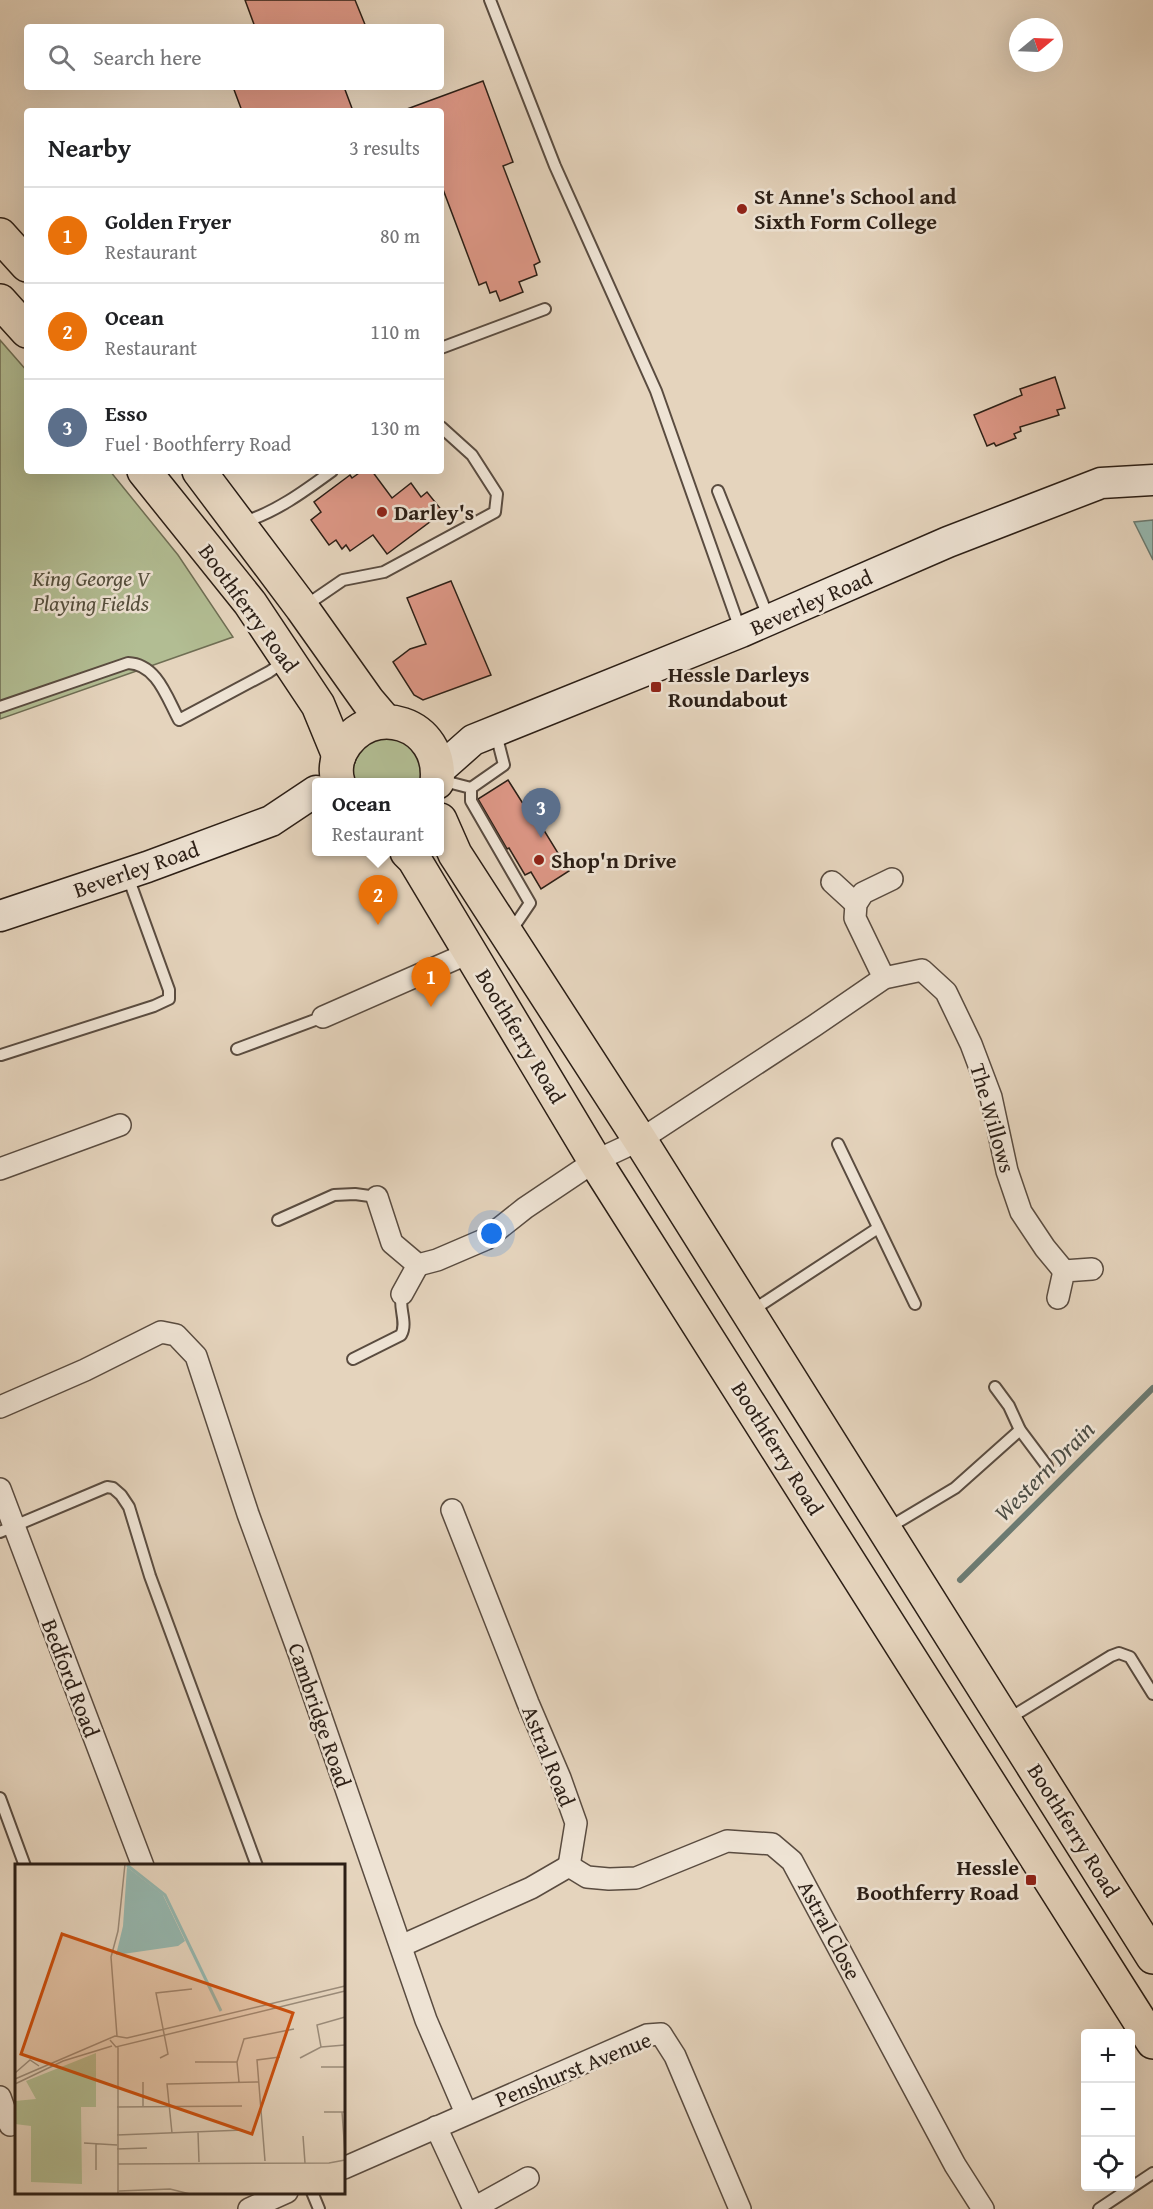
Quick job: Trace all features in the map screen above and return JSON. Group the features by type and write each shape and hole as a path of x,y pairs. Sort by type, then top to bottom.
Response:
{"main road":[{"path":"0,235 24,262"},
{"path":"0,301 24,328"},
{"name":"Boothferry Road","path":"146,474 250,603 318,705 332,778"},
{"name":"Boothferry Road","path":"201,474 240,523 368,701 386,721"},
{"name":"Beverley Road","path":"424,737 484,735 770,620 948,542 1101,483 1153,480"},
{"path":"332,778 346,742 357,731 370,724 386,721 413,728 424,737 432,747 437,778"},
{"name":"Beverley Road","path":"437,778 484,735"},
{"name":"Beverley Road","path":"272,821 312,792"},
{"name":"Beverley Road","path":"0,916 126,874 272,821 312,815"},
{"name":"Boothferry Road","path":"444,829 455,854 640,1140 1153,1957"},
{"name":"Boothferry Road","path":"411,856 596,1161 1153,2042"}],"street":[{"path":"884,978 855,918 856,904 863,892 892,879"},
{"path":"832,882 856,904"},
{"path":"323,1017 471,952"},
{"name":"The Willows","path":"418,1265 437,1260 486,1239 525,1208 596,1161 640,1140 884,978 922,970 946,992 971,1044 991,1097 1007,1171 1021,1212 1045,1248 1064,1271"},
{"path":"0,1169 120,1125"},
{"path":"377,1197 392,1243 418,1265 402,1294"},
{"path":"1058,1298 1064,1271 1092,1269"},
{"name":"Cambridge Road","path":"0,1407 86,1370 161,1332 176,1335 196,1356 248,1514 426,2020 466,2113"},
{"name":"Bedford Road","path":"0,1489 7,1529 142,1864"},
{"name":"Astral Road","path":"452,1510 576,1823 569,1866"},
{"name":"Astral Close","path":"569,1866 587,1877 636,1878 727,1841 772,1844 792,1861 955,2165 983,2209"},
{"path":"401,1946 531,1888 569,1866"},
{"name":"Penshurst Avenue","path":"345,2168 647,2035 661,2034 675,2056 740,2209"},
{"path":"0,2097 10,2125"},
{"path":"436,2127 474,2209 528,2178"},
{"path":"249,2209 285,2194"}],"lane":[{"path":"490,0 555,166 656,391 741,632"},
{"path":"444,347 545,309"},
{"path":"302,608 343,580 384,572 495,512 497,494 491,484 472,455 444,430"},
{"path":"240,523 255,519 327,474"},
{"path":"718,491 770,620"},
{"path":"0,707 128,663 140,664 152,672 179,720 269,672 288,659"},
{"path":"471,788 504,765 484,735"},
{"path":"444,780 471,788"},
{"path":"471,788 471,801 531,903 508,936"},
{"path":"2,1054 154,1006 169,999 169,990 126,874"},
{"path":"237,1049 323,1017"},
{"path":"838,1144 915,1304"},
{"path":"278,1220 334,1195 355,1194 377,1197"},
{"path":"749,1313 878,1227"},
{"path":"353,1359 401,1335 404,1329 400,1303 402,1294"},
{"path":"995,1387 1009,1407 1020,1430 1047,1466"},
{"path":"885,1530 955,1488 1020,1430"},
{"path":"7,1529 107,1487 113,1488 121,1495 129,1507 150,1576 256,1864"},
{"path":"1005,1721 1119,1653 1130,1657 1153,1694"},
{"path":"0,1798 24,1864"},
{"path":"1099,2209 1153,2173"},
{"path":"312,2194 320,2209"}],"green space":[{"name":"King George V Playing Fields","path":"0,340 24,368 24,474 112,474 178,555 233,637 0,719"},
{"path":"391,736 406,744 419,758 420,778 351,778 350,763 362,744"}],"water":[{"path":"1153,520 1153,560 1134,522"}],"building":[{"path":"245,0 355,0 365,24 254,24"},
{"path":"483,81 513,162 503,166 540,262 534,265 537,275 519,282 523,292 500,301 496,291 490,293 486,282 479,285 444,192 444,108 410,108"},
{"path":"234,90 345,90 352,108 241,108"},
{"path":"1055,377 1065,408 1057,410 1059,415 1020,427 1021,431 1014,434 1016,438 996,446 994,443 987,446 974,415 1022,395 1020,389"},
{"name":"Darley's","path":"358,474 374,474 392,498 411,483 421,497 427,492 443,512 387,554 373,535 350,551 346,545 342,549 336,540 329,545 311,520 321,512 314,502 350,475 352,478"},
{"path":"451,581 491,675 423,700 414,695 393,662 410,649 426,644 407,598"},
{"path":"508,780 539,829 542,827 569,871 541,889 531,872 525,875 478,799"}],"waterway":[{"name":"Western Drain","path":"960,1580 1153,1388"}],"place":[{"name":"St Anne's School and Sixth Form College","path":"742,209"},
{"name":"Darley's","path":"382,512"},
{"name":"Hessle Darleys Roundabout","path":"656,687"},
{"name":"Esso","path":"541,838"},
{"name":"Shop'n Drive","path":"539,860"},
{"name":"Ocean","path":"378,925"},
{"name":"Golden Fryer","path":"431,1007"},
{"name":"Hessle Boothferry Road","path":"1031,1880"}]}
